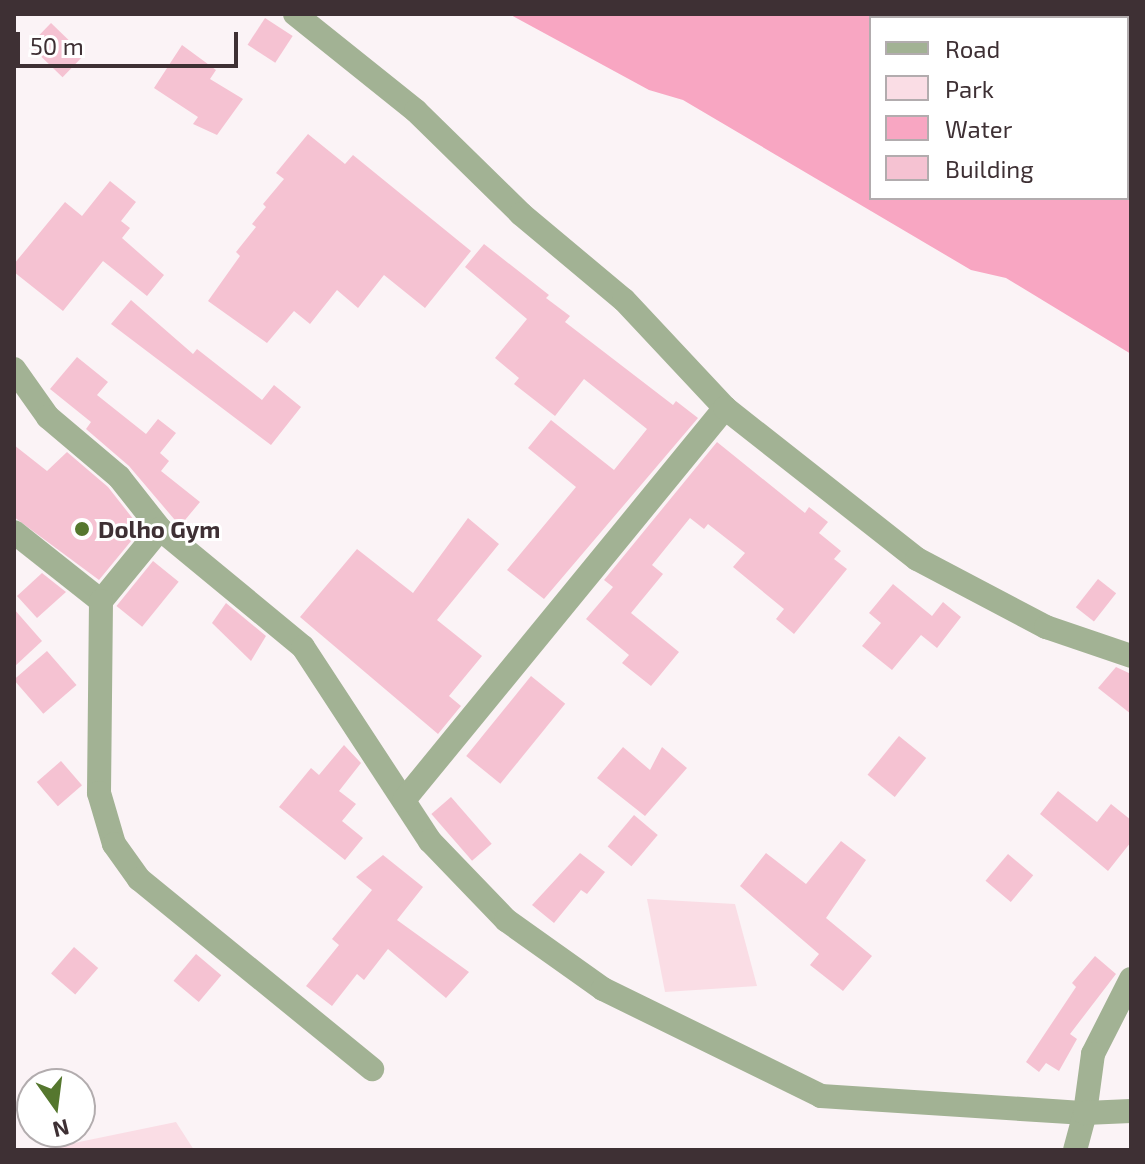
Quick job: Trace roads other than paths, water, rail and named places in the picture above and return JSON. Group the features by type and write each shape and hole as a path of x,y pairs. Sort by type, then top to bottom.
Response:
{"street":[{"path":"295,14 416,111 521,214 624,300 725,408 917,559 1046,627 1131,656"},
{"path":"14,369 48,417 119,477 160,529 303,647 430,841 506,920 603,989 821,1096 1085,1113 1131,1111"},
{"path":"404,800 725,408"},
{"path":"160,529 101,601 99,793 114,844 139,879 372,1069"},
{"path":"14,532 101,601"},
{"path":"1075,1150 1085,1113 1093,1054 1131,979"}],"water":[{"path":"509,14 1131,14 1131,354 1006,278 971,270 683,100 649,90"}],"place":[{"name":"Dolho Gym","path":"82,529"}]}
